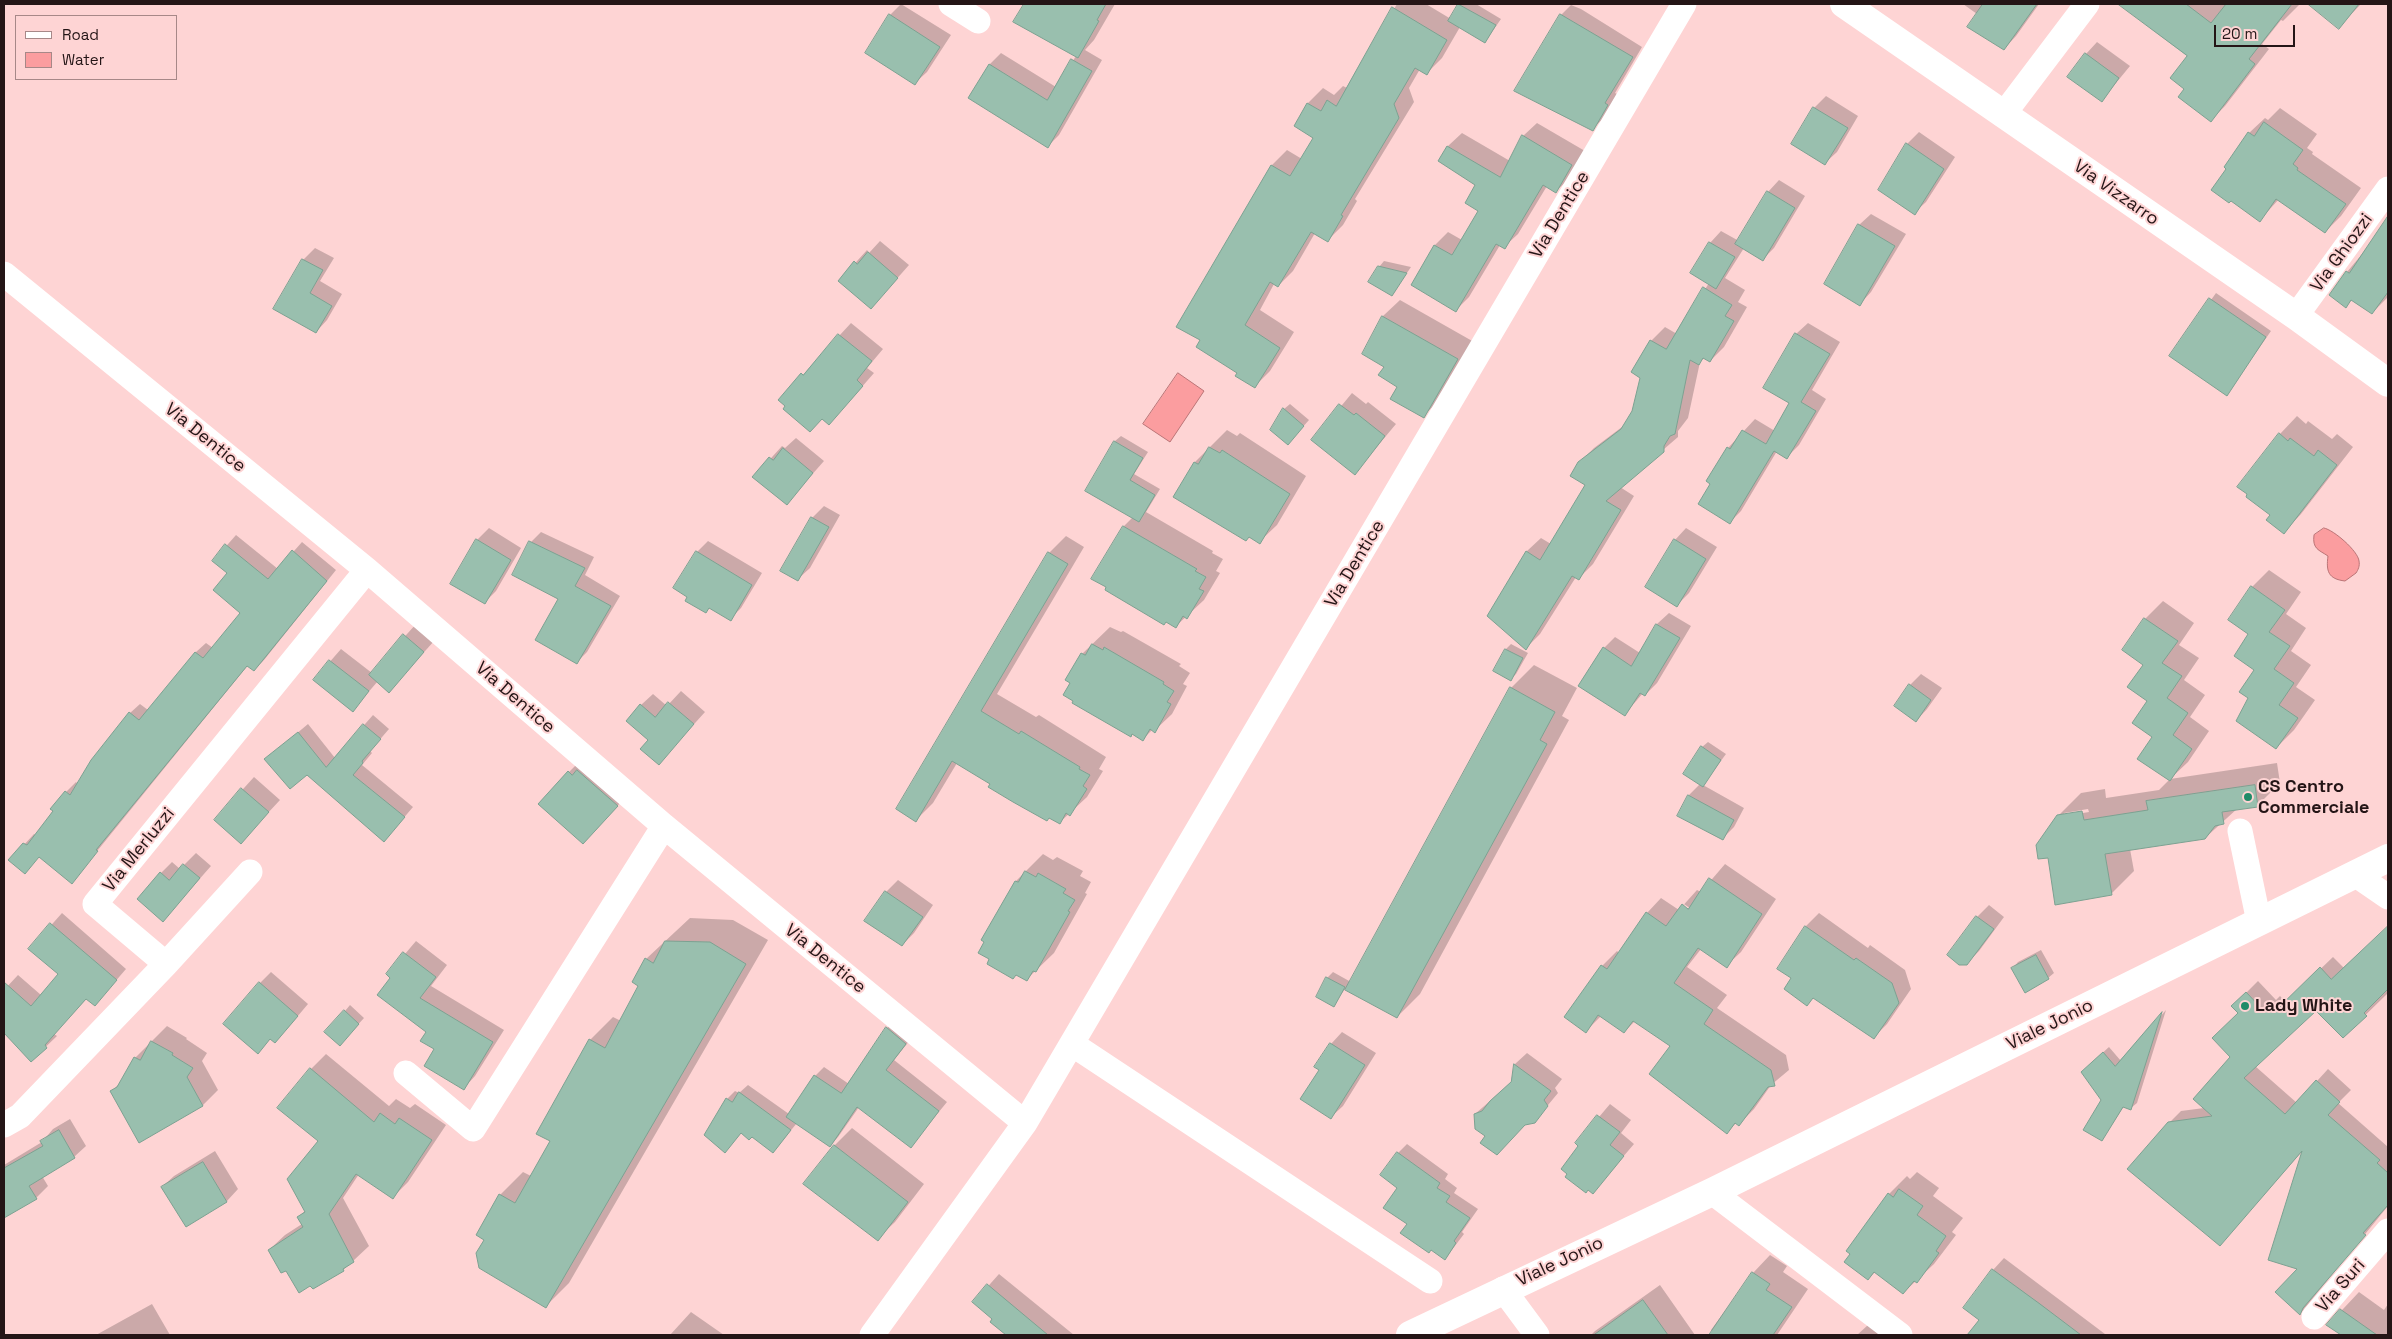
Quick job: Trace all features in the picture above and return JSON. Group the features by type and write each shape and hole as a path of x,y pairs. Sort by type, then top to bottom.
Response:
{"street":[{"path":"951,4 978,21"},
{"name":"Via Dentice","path":"872,1335 1025,1123 1684,4"},
{"name":"Via Vizzarro","path":"1844,4 2296,316 2388,383"},
{"path":"2003,115 2087,4"},
{"name":"Via Ghiozzi","path":"2296,316 2388,189"},
{"name":"Via Dentice","path":"4,274 367,570 664,826 1025,1123"},
{"name":"Via Merluzzi","path":"166,964 95,904 367,570"},
{"path":"406,1074 474,1129 664,826"},
{"path":"2240,831 2259,922"},
{"name":"Viale Jonio","path":"1410,1335 1503,1289 1712,1192 2388,858"},
{"path":"4,1125 20,1116 166,964 250,872"},
{"path":"2356,875 2388,898"},
{"path":"1072,1044 1430,1281"},
{"path":"1712,1192 1900,1335"},
{"name":"Via Suri","path":"2314,1317 2388,1232"},
{"path":"1503,1289 1537,1335"}],"water":[{"path":"1178,373 1204,391 1170,442 1143,424"},
{"path":"2324,528 2345,542 2358,557 2359,565 2356,573 2345,581 2335,578 2329,573 2327,566 2328,556 2315,546 2314,535"}],"building":[{"path":"1024,4 1106,4 1097,20 1099,21 1078,58 1013,22"},
{"path":"1458,4 1496,25 1485,43 1448,21"},
{"path":"1983,4 2037,4 2004,50 1967,27"},
{"path":"2118,4 2186,4 2211,23 2226,4 2292,4 2249,59 2255,64 2211,122 2178,97 2184,89 2170,78 2187,56"},
{"path":"2308,4 2359,4 2339,29"},
{"path":"1392,7 1447,40 1427,75 1415,68 1394,104 1399,118 1341,215 1343,216 1328,242 1311,232 1278,287 1270,282 1245,325 1280,348 1255,388 1235,376 1237,373 1196,347 1200,340 1176,327 1271,165 1290,176 1313,138 1294,126 1307,103 1321,111 1327,100 1336,106"},
{"path":"889,14 940,47 915,85 865,53"},
{"path":"1560,14 1633,57 1605,103 1608,105 1593,131 1514,91"},
{"path":"2085,53 2119,78 2102,102 2067,77"},
{"path":"1071,59 1092,71 1048,148 968,98 989,64 1047,100"},
{"path":"1813,107 1848,128 1825,165 1791,144"},
{"path":"2264,122 2303,150 2293,164 2298,168 2297,170 2346,204 2325,233 2276,199 2260,222 2231,201 2229,203 2211,190 2248,132 2254,136"},
{"path":"1522,135 1572,165 1556,193 1543,185 1505,249 1496,244 1456,312 1411,285 1434,245 1452,255 1478,211 1465,203 1475,185 1438,161 1447,146 1500,177"},
{"path":"1906,143 1944,169 1915,215 1878,190"},
{"path":"1767,191 1795,208 1763,261 1735,244"},
{"path":"2388,216 2388,292 2372,314 2351,300 2346,308 2329,295 2346,271 2349,273"},
{"path":"1858,224 1895,246 1860,306 1824,284"},
{"path":"1709,242 1735,257 1716,289 1690,273"},
{"path":"868,252 898,278 871,309 838,281 854,261 857,264"},
{"path":"302,259 323,270 310,293 332,306 316,333 273,309"},
{"path":"1378,266 1407,273 1392,296 1368,282"},
{"path":"1703,287 1732,305 1725,316 1734,321 1710,362 1703,358 1699,365 1690,360 1675,434 1670,436 1664,446 1664,452 1606,501 1621,510 1579,580 1572,576 1526,650 1487,616 1526,551 1540,560 1585,485 1570,476 1578,462 1621,429 1632,411 1640,378 1631,372 1650,340 1666,349"},
{"path":"2209,298 2266,337 2227,396 2169,356"},
{"path":"1382,316 1458,359 1424,418 1390,399 1397,387 1378,375 1384,367 1362,354"},
{"path":"1795,333 1830,354 1801,402 1816,411 1787,459 1774,451 1730,524 1698,504 1710,484 1706,481 1727,447 1730,449 1742,430 1766,444 1789,403 1763,388"},
{"path":"838,334 872,361 857,380 863,386 829,425 822,419 810,432 783,409 785,406 778,400 801,373 803,375"},
{"path":"1339,404 1354,415 1356,413 1385,436 1355,475 1311,440"},
{"path":"1283,408 1304,426 1288,445 1270,430"},
{"path":"2279,433 2288,441 2290,438 2314,456 2318,450 2337,465 2284,534 2266,520 2270,515 2246,497 2247,494 2237,487"},
{"path":"1114,441 1143,458 1130,480 1155,495 1139,522 1085,491"},
{"path":"1209,447 1220,453 1222,450 1290,494 1260,544 1249,537 1246,541 1173,497 1194,462 1198,464"},
{"path":"783,448 813,473 787,505 752,477 769,457 773,460"},
{"path":"811,517 829,527 798,581 780,571"},
{"path":"1123,526 1197,569 1195,571 1206,577 1199,589 1204,591 1187,619 1183,616 1176,628 1166,622 1164,625 1105,590 1106,587 1091,579"},
{"path":"476,539 511,560 485,604 450,584"},
{"path":"1674,539 1706,559 1677,607 1645,587"},
{"path":"529,541 585,568 575,586 611,606 577,664 535,640 558,599 512,575"},
{"path":"225,544 268,579 292,550 327,581 254,671 247,666 96,850 98,851 72,884 39,857 25,874 8,860 23,843 27,845 53,811 50,809 65,791 70,795 91,760 129,712 139,720 195,652 203,658 240,613 213,590 227,573 212,561"},
{"path":"696,551 752,585 731,621 709,608 706,613 685,601 687,597 673,588"},
{"path":"1048,552 1068,564 981,711 1019,734 1021,731 1080,767 1079,769 1090,775 1083,786 1087,789 1070,816 1066,813 1060,824 1049,818 1047,821 1013,802 988,787 990,784 952,761 916,822 896,809"},
{"path":"2251,586 2285,610 2269,632 2290,646 2274,669 2294,683 2279,705 2298,718 2276,749 2236,721 2248,698 2239,692 2254,670 2234,656 2248,634 2228,620"},
{"path":"2144,618 2178,641 2162,663 2182,676 2167,698 2188,713 2173,735 2192,749 2170,781 2137,759 2152,737 2132,723 2147,701 2127,687 2143,665 2122,650"},
{"path":"1656,624 1680,638 1645,696 1640,693 1625,716 1578,686 1603,647 1631,666"},
{"path":"403,634 424,652 389,693 369,675"},
{"path":"1092,644 1103,650 1104,647 1164,682 1163,684 1174,691 1167,702 1171,704 1155,733 1150,729 1143,741 1132,734 1131,737 1072,703 1073,701 1063,695 1070,683 1065,680 1081,653 1085,655"},
{"path":"1505,649 1523,658 1511,681 1493,671"},
{"path":"329,660 369,691 353,712 313,680"},
{"path":"1909,684 1931,700 1916,722 1894,706"},
{"path":"1510,687 1555,712 1540,740 1547,744 1397,1018 1345,990"},
{"path":"668,702 694,724 659,765 640,749 648,740 626,721 640,704 655,717"},
{"path":"363,724 381,739 353,775 405,817 384,842 307,775 290,789 264,759 298,732 326,767"},
{"path":"1701,746 1721,760 1703,787 1683,774"},
{"path":"577,770 618,806 583,844 538,804 568,771 572,775"},
{"path":"2255,785 2258,807 2222,812 2224,824 2215,826 2205,839 2105,854 2112,895 2055,905 2048,858 2038,859 2036,845 2057,815 2082,811 2084,820 2148,810 2146,801"},
{"path":"241,788 269,812 241,844 214,820"},
{"path":"1688,795 1734,820 1723,840 1677,816"},
{"path":"183,864 200,878 163,922 137,899 160,872 169,880"},
{"path":"1025,871 1036,877 1038,873 1066,889 1063,893 1075,900 1036,972 1033,971 1027,981 1016,975 1013,979 987,964 989,959 978,953 984,942 981,940 1015,881 1018,882"},
{"path":"1709,878 1762,914 1727,968 1698,948 1674,983 1713,1010 1704,1024 1771,1070 1775,1086 1768,1087 1739,1126 1735,1123 1727,1134 1649,1074 1670,1046 1633,1021 1624,1033 1598,1015 1586,1033 1564,1017 1601,965 1607,969 1646,912 1666,926 1682,904 1688,909"},
{"path":"885,891 923,917 902,946 864,921"},
{"path":"1976,916 1994,929 1967,965 1959,965 1947,955"},
{"path":"50,923 117,980 95,1006 86,999 45,1045 47,1048 31,1062 4,1033 4,982 31,1006 58,974 28,949"},
{"path":"1805,926 1854,960 1856,958 1892,983 1899,1003 1874,1039 1813,998 1807,1006 1784,989 1791,978 1777,969"},
{"path":"2388,926 2388,989 2364,1013 2367,1016 2343,1038 2316,1011 2244,1078 2285,1114 2316,1080 2340,1102 2328,1115 2380,1160 2377,1163 2388,1173 2388,1205 2363,1233 2366,1235 2303,1308 2300,1315 2275,1292 2297,1269 2268,1260 2302,1151 2220,1246 2127,1169 2168,1122 2212,1116 2193,1099 2230,1057 2212,1038 2238,1013 2231,1006 2246,992 2264,1011 2268,1007 2274,1012 2320,967 2331,979"},
{"path":"665,941 710,942 746,964 546,1308 479,1268 476,1253 484,1240 476,1235 499,1194 515,1203 550,1141 536,1134 589,1039 605,1048 638,986 632,982 645,958 653,963"},
{"path":"403,952 436,977 420,998 493,1042 464,1090 424,1066 434,1049 420,1041 426,1032 377,995 390,978 386,974"},
{"path":"2036,955 2049,979 2025,993 2011,968"},
{"path":"1326,977 1345,987 1334,1007 1316,997"},
{"path":"259,982 298,1016 275,1043 270,1039 258,1054 223,1024"},
{"path":"344,1010 359,1024 340,1046 324,1032"},
{"path":"2162,1012 2131,1110 2123,1107 2102,1141 2083,1130 2101,1100 2081,1072 2103,1052 2115,1066"},
{"path":"886,1027 906,1044 886,1070 939,1111 911,1148 857,1107 830,1147 786,1117 814,1075 841,1093"},
{"path":"151,1041 173,1053 172,1055 193,1068 187,1077 203,1106 139,1143 110,1091 117,1087 134,1057 140,1060"},
{"path":"1330,1043 1365,1065 1331,1119 1300,1099 1319,1070 1314,1067"},
{"path":"1514,1064 1551,1091 1544,1100 1548,1106 1535,1123 1525,1125 1497,1155 1480,1143 1485,1136 1475,1129 1474,1114 1482,1111 1511,1082"},
{"path":"310,1068 374,1122 380,1113 395,1124 399,1118 432,1140 393,1199 356,1174 329,1214 354,1262 343,1269 344,1271 313,1289 310,1286 299,1293 286,1271 281,1273 268,1250 303,1227 297,1217 305,1212 287,1179 318,1141 277,1108"},
{"path":"739,1092 791,1130 773,1153 752,1137 749,1140 741,1133 725,1153 704,1135 726,1098 732,1102"},
{"path":"1597,1115 1620,1132 1610,1145 1624,1156 1593,1194 1588,1190 1586,1193 1565,1177 1567,1174 1561,1169 1578,1146 1575,1143"},
{"path":"59,1130 75,1158 29,1186 37,1199 4,1218 4,1168 43,1146 40,1141"},
{"path":"834,1145 908,1202 878,1241 803,1184"},
{"path":"1397,1152 1440,1183 1437,1188 1450,1196 1446,1202 1470,1218 1454,1241 1456,1243 1445,1260 1431,1250 1429,1253 1400,1233 1407,1224 1383,1208 1397,1188 1380,1175"},
{"path":"203,1162 227,1202 186,1227 161,1187"},
{"path":"1899,1189 1923,1206 1917,1215 1946,1236 1936,1251 1939,1253 1917,1283 1914,1281 1903,1294 1874,1272 1868,1280 1844,1262 1850,1254 1846,1251 1888,1193 1893,1197"},
{"path":"1992,1269 2081,1335 1967,1335 1979,1320 1963,1308"},
{"path":"1752,1272 1770,1284 1766,1290 1792,1307 1773,1335 1709,1335"},
{"path":"987,1284 1048,1335 1006,1335 990,1322 992,1319 972,1302"},
{"path":"1643,1300 1668,1335 1594,1335"},
{"path":"2340,1309 2377,1335 2341,1335 2326,1325"}],"place":[{"name":"CS Centro Commerciale","path":"2248,797"},
{"name":"Lady White","path":"2245,1006"}]}
